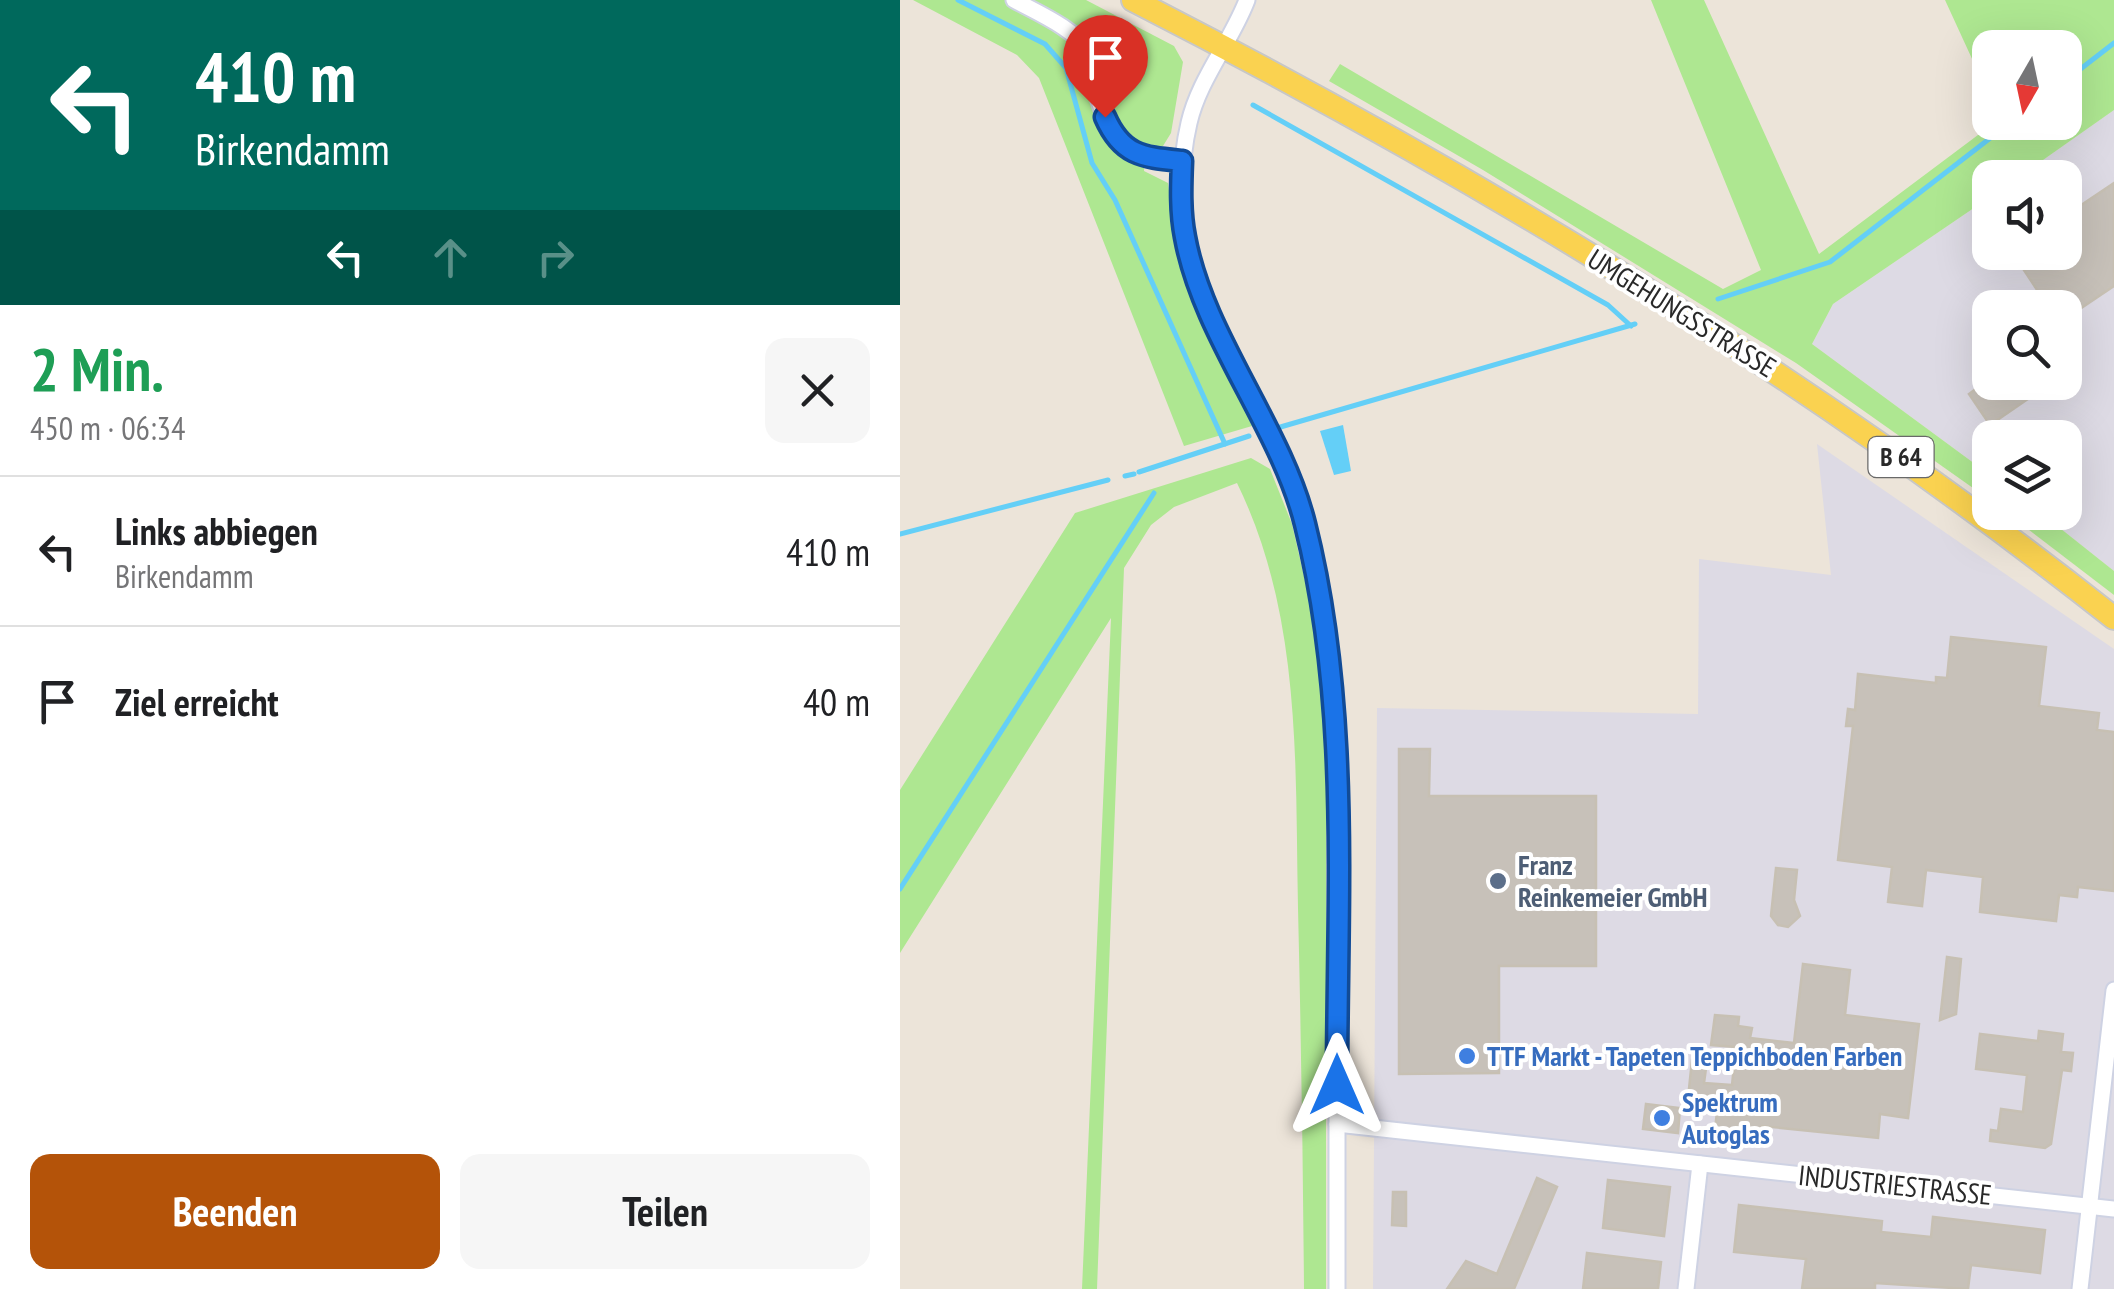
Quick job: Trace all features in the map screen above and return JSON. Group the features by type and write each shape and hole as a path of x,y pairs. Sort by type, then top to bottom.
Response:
{"main road":[{"name":"B 64","path":"1132,0 1225,48"},
{"name":"UMGEHUNGSSTRASSE","path":"1225,48 1680,308 1849,420 2028,549 2114,618"}],"street":[{"path":"1014,0 1060,24 1088,51 1096,91 1114,136 1131,151 1148,158 1182,161"},
{"path":"1247,0 1194,103 1182,161 1181,202 1185,240 1201,289 1274,444 1304,520 1325,619 1337,728 1337,1289"},
{"path":"2080,1289 2114,990"},
{"name":"INDUSTRIESTRASSE","path":"1337,1124 2114,1209"},
{"path":"1686,1289 1700,1164"}],"shaded area":[{"path":"2114,110 2114,571 2062,530 2082,530 2082,420 1972,420 1972,462 1812,344 1833,304 1972,209 1972,270 2082,270 2082,160 2043,160 2071,140 2082,140 2082,133"},
{"path":"1817,444 2114,649 2114,1289 1373,1289 1377,708 1698,714 1699,559 1831,575"}],"green space":[{"path":"913,0 1086,0 1174,46 1183,62 1171,133 1163,146 1146,146 1144,171 1168,183 1176,243 1191,292 1252,426 1184,446 1039,78 1017,55"},
{"path":"1651,0 1704,0 1819,254 1972,139 2071,140 2043,160 1972,160 1972,209 1833,304 1812,344 1972,462 1972,487 1796,363 1483,170 1329,81 1340,64 1723,289 1761,270"},
{"path":"1945,0 2114,0 2114,110 2082,133 2082,30 1972,30 1972,59"},
{"path":"1251,458 1270,469 1292,524 1314,620 1326,728 1326,1289 1304,1289 1291,691 1274,585 1237,483 1174,507 1151,525 1124,568 1097,1289 1082,1289 1111,618 900,953 900,790 1075,513"},
{"path":"2029,530 2062,530 2114,571 2114,595"}],"water":[{"path":"1343,425 1351,471 1334,475 1320,431"}],"building":[{"path":"2114,183 2114,286 2082,308 2082,290 2037,290 2024,270 2082,270 2082,205"},
{"path":"1973,400 2026,400 1997,420 1987,420"},
{"path":"1951,637 2046,647 2039,706 2099,713 2097,730 2114,732 2114,891 2078,887 2077,897 2059,895 2056,921 1980,912 1983,877 1926,870 1922,906 1888,902 1892,867 1838,860 1853,726 1846,726 1848,709 1855,710 1858,674 1936,683 1936,677 1947,678"},
{"name":"Franz Reinkemeier GmbH","path":"1399,749 1430,749 1429,796 1596,796 1596,966 1499,966 1499,1073 1399,1074"},
{"path":"1776,868 1797,870 1794,900 1800,916 1788,927 1778,925 1771,916"},
{"path":"1947,957 1961,959 1956,1014 1940,1020"},
{"path":"1803,964 1850,970 1845,1015 1919,1024 1908,1118 1880,1114 1878,1138 1762,1126 1760,1143 1714,1138 1717,1112 1687,1108 1692,1060 1707,1061 1704,1083 1732,1085 1736,1047 1711,1045 1715,1015 1739,1017 1738,1026 1752,1028 1750,1038 1794,1043"},
{"path":"2039,1031 2063,1034 2061,1052 2073,1053 2071,1071 2062,1070 2051,1144 2045,1148 1990,1141 1991,1130 1998,1131 2001,1109 2023,1112 2027,1075 1976,1069 1980,1034 2038,1041"},
{"name":"Spektrum Autoglas","path":"1646,1104 1680,1108 1678,1133 1643,1129"},
{"path":"1537,1178 1557,1187 1514,1289 1447,1289 1466,1261 1497,1274"},
{"path":"1608,1180 1670,1187 1664,1236 1603,1228"},
{"path":"1393,1192 1406,1192 1406,1226 1392,1225"},
{"path":"1739,1205 1882,1221 1881,1232 1931,1237 1933,1217 2045,1230 2040,1273 1971,1265 1968,1289 1875,1283 1875,1289 1802,1289 1806,1259 1734,1252"},
{"path":"1587,1253 1661,1262 1658,1289 1583,1289"}],"waterway":[{"path":"958,0 1045,44 1066,68 1092,163 1115,200 1225,444"},
{"path":"2082,68 2114,43"},
{"path":"1253,105 1608,305 1631,326"},
{"path":"1718,299 1830,262 1988,140"},
{"path":"1277,428 1635,324"},
{"path":"1139,472 1249,436"},
{"path":"1125,476 1134,474"},
{"path":"900,534 1108,480"},
{"path":"900,889 1154,493"}],"place":[{"name":"Franz Reinkemeier GmbH","path":"1498,881"},
{"name":"TTF Markt - Tapeten Teppichboden Farben","path":"1467,1056"},
{"name":"Spektrum Autoglas","path":"1662,1118"}],"route":[{"path":"1105,117 1114,136 1131,151 1148,158 1182,161 1185,240 1201,289 1274,444 1304,520 1325,619 1337,728 1337,1085"}]}
